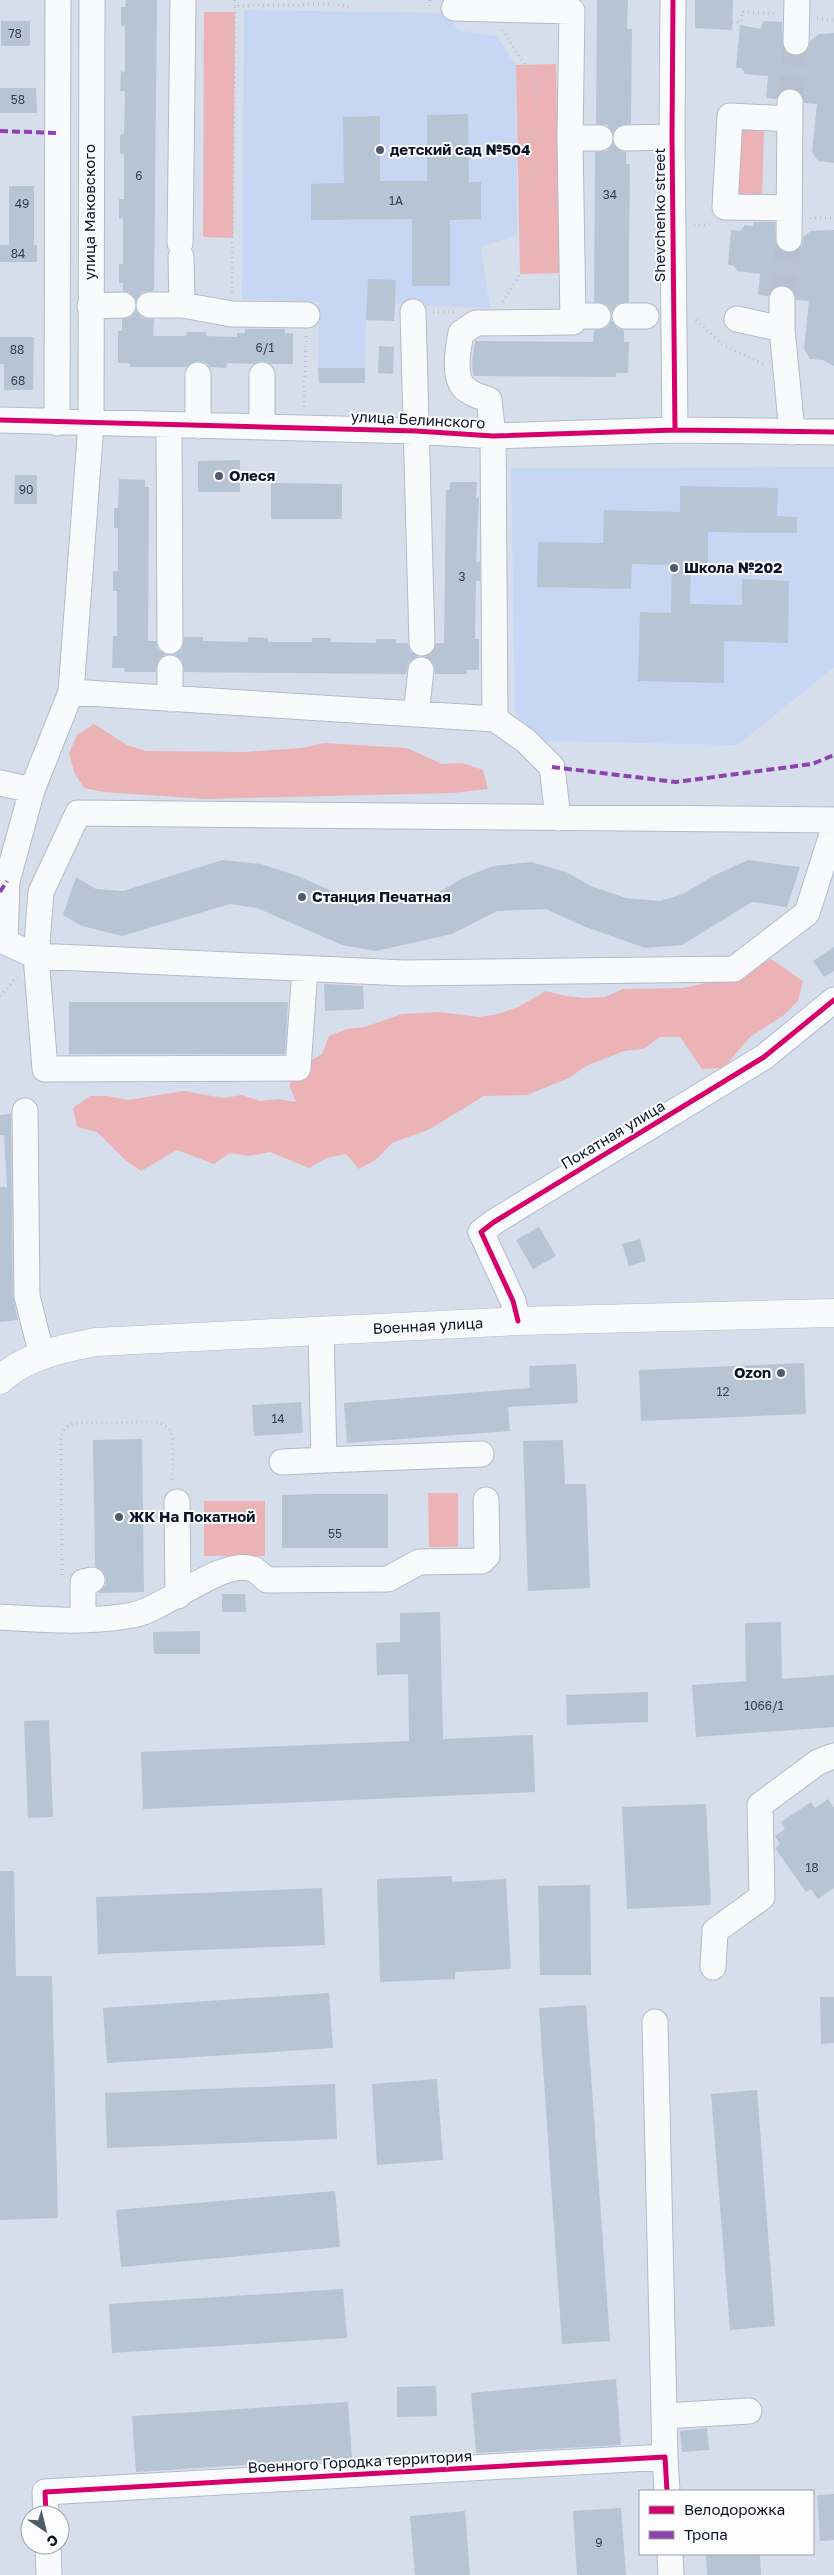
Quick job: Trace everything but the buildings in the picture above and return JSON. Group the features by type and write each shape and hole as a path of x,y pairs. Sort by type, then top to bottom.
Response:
{"main road":[{"name":"Военная улица","path":"12,1369 59,1348 96,1342 518,1321 834,1313"}],"street":[{"path":"57,423 58,0"},
{"name":"улица Маковского","path":"36,956 5,942 7,881 32,790 71,692 91,424 92,0"},
{"path":"182,305 183,0"},
{"name":"Shevchenko street","path":"673,0 672,137 675,430"},
{"path":"796,42 797,0"},
{"path":"454,8 572,12 570,127 573,322 476,323 461,333 458,345 458,380 466,390 489,400 493,436 494,719"},
{"path":"788,208 725,207 730,116 790,110 788,239"},
{"path":"570,127 600,138"},
{"path":"626,138 672,137"},
{"path":"782,299 782,329 789,384 792,432"},
{"path":"90,306 123,305"},
{"path":"150,305 182,305 232,314 307,315"},
{"path":"412,312 422,643"},
{"path":"573,316 598,316"},
{"path":"737,319 782,329"},
{"path":"198,375 198,426"},
{"path":"262,375 262,426"},
{"name":"улица Белинского","path":"0,420 169,426 262,426 416,431 493,436 675,430 834,432"},
{"path":"169,426 170,641"},
{"path":"170,668 170,699"},
{"path":"416,714 422,670"},
{"path":"71,692 494,719 526,741 552,767 558,818"},
{"path":"0,783 32,790"},
{"path":"305,969 298,1068 44,1069 36,956 41,892 78,813 834,820"},
{"path":"36,956 404,973 734,969 807,913 834,828"},
{"name":"Покатная улица","path":"518,1321 513,1301 481,1232 494,1222 764,1057 834,1000"},
{"path":"12,1369 27,1296 25,1111"},
{"path":"321,1331 324,1460"},
{"path":"282,1462 481,1454"},
{"path":"175,1492 178,1596"},
{"path":"0,1617 62,1621 133,1615 178,1596 225,1570 254,1570 267,1580 388,1579 419,1562 482,1561 487,1556 486,1500"},
{"path":"83,1619 83,1582 92,1580"},
{"path":"713,1967 715,1930 762,1897 760,1805 818,1762 834,1756"},
{"path":"655,2022 667,2490"},
{"path":"664,2416 748,2411"},
{"name":"Военного Городка территория","path":"46,2505 45,2492 665,2456"},
{"path":"48,2555 49,2575"},
{"path":"670,2555 671,2575"}],"path":[{"path":"232,314 235,0"},
{"path":"426,6 430,6 430,0"},
{"path":"235,6 330,4 351,7"},
{"path":"488,9 524,63 536,86 570,127"},
{"path":"732,22 741,22 742,12 761,12"},
{"path":"491,323 535,249 531,155 536,86"},
{"path":"694,225 717,225"},
{"path":"304,393 307,315"},
{"path":"693,316 723,345 759,360 789,384"},
{"path":"62,1582 61,1438 63,1431 68,1426 75,1423 138,1422 156,1422 164,1425 170,1430 172,1438 175,1492"}],"shaded area":[{"name":"детский сад №504","path":"244,10 446,13 458,30 496,36 516,65 517,235 481,247 490,308 395,304 394,321 366,320 365,368 318,368 319,302 242,299"},
{"path":"204,12 235,12 233,238 203,237"},
{"path":"556,64 560,273 520,274 516,65"},
{"path":"737,124 764,127 762,201 734,202"},
{"name":"Школа №202","path":"834,467 834,667 738,745 541,741 515,714 511,468"},
{"path":"94,724 127,745 146,751 243,752 302,748 324,743 407,748 442,764 463,763 483,770 488,789 453,793 205,799 104,792 84,788 74,772 69,753 77,735"},
{"path":"771,959 803,981 798,1001 784,1015 750,1037 724,1068 702,1069 680,1037 660,1037 643,1049 624,1051 586,1066 569,1078 527,1095 484,1096 430,1129 392,1143 377,1159 359,1169 346,1154 327,1158 309,1168 270,1152 250,1156 230,1153 214,1164 177,1150 141,1171 124,1159 97,1132 77,1127 73,1108 90,1096 108,1096 128,1100 184,1091 223,1098 242,1095 260,1101 278,1099 296,1102 289,1085 298,1068 322,1054 329,1036 347,1029 365,1027 402,1014 440,1012 479,1017 498,1014 518,1007 546,991 565,996 585,998 605,997 623,989 683,988 738,976"},
{"path":"428,1493 458,1493 458,1547 429,1547"},
{"path":"204,1501 265,1501 265,1556 204,1556"}],"tunnel":[{"path":"790,102 796,42"},
{"path":"782,299 789,239"}],"marked path":[{"path":"0,131 57,133"},
{"path":"552,767 676,782 812,764 834,755"},
{"path":"0,892 7,881"}],"cycle path":[{"path":"673,0 672,137 675,430"},
{"path":"0,420 416,431 493,436 675,430 834,432"},
{"path":"518,1321 513,1301 481,1232 494,1222 764,1057 834,1000"},
{"path":"46,2505 45,2492 665,2457 667,2490"}],"place":[{"name":"детский сад №504","path":"380,150"},
{"name":"Олеся","path":"219,476"},
{"name":"Школа №202","path":"674,568"},
{"name":"Станция Печатная","path":"302,897"},
{"name":"Ozon","path":"781,1373"},
{"name":"ЖК На Покатной","path":"119,1517"}]}
